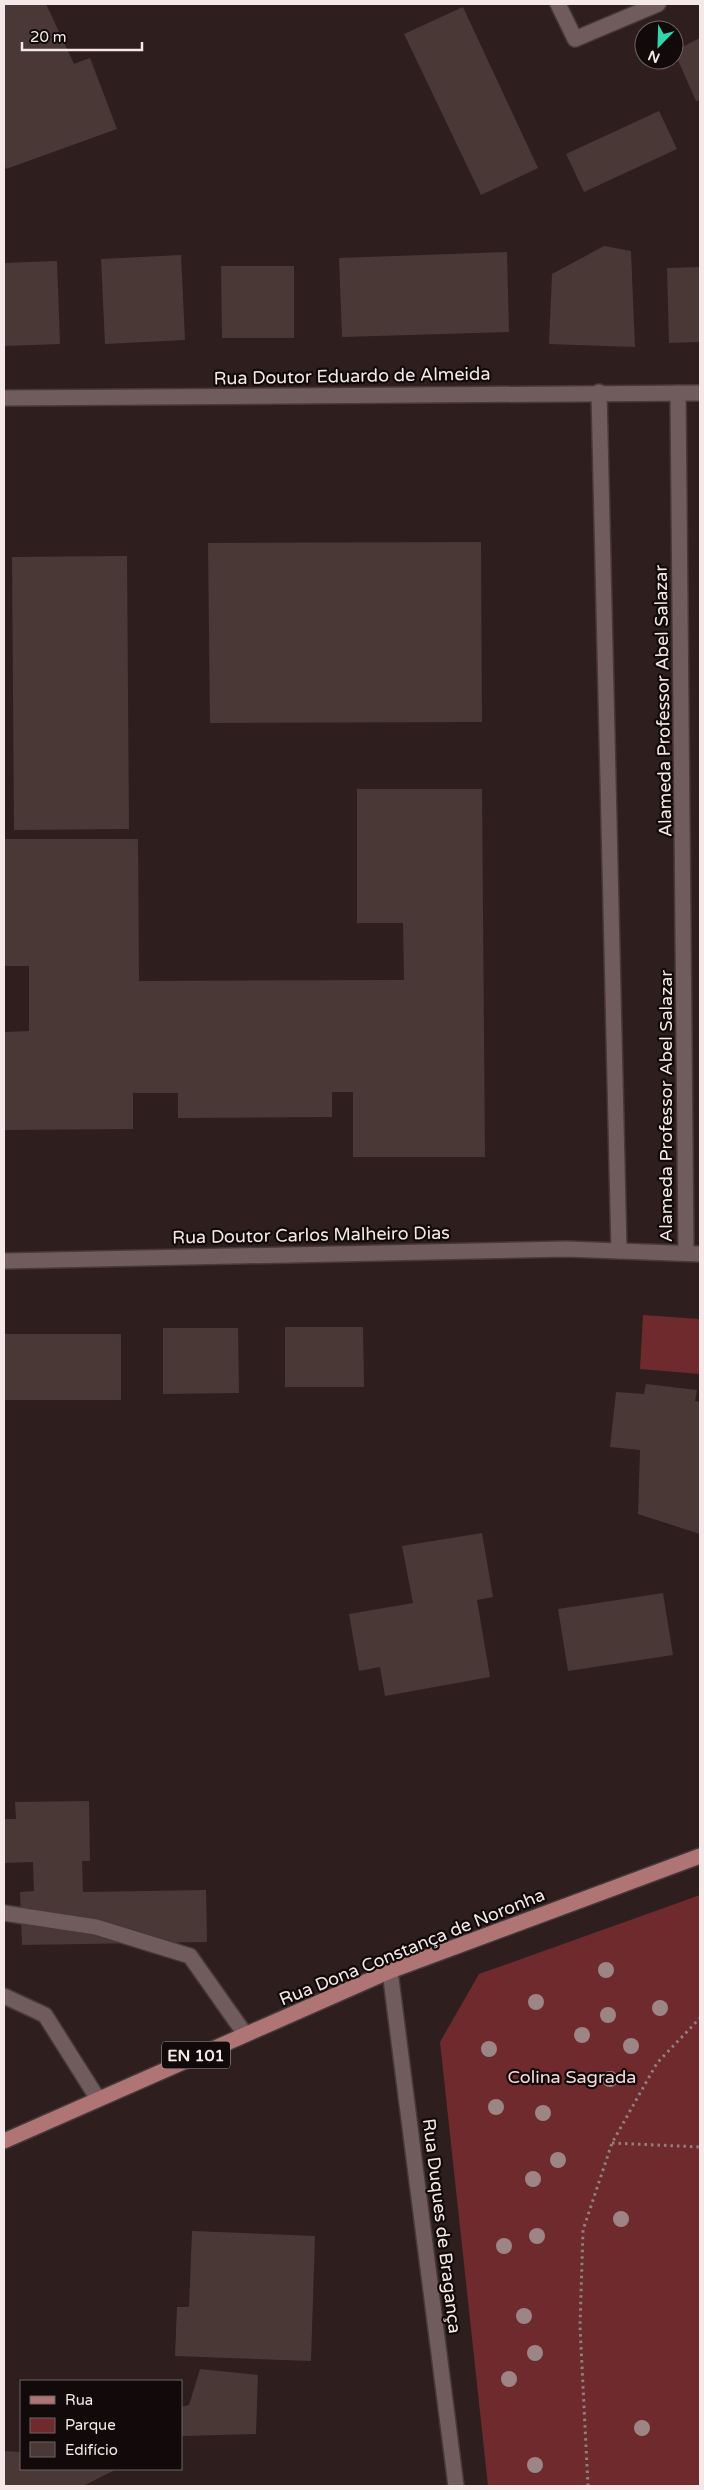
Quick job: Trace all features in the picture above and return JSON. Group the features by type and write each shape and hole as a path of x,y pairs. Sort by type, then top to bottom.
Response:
{"main road":[{"name":"Rua Dona Constança de Noronha","path":"4,2141 390,1971 700,1856"}],"street":[{"path":"558,4 575,40 658,4"},
{"path":"599,392 619,1251"},
{"name":"Rua Doutor Eduardo de Almeida","path":"4,398 599,392 700,393"},
{"name":"Alameda Professor Abel Salazar","path":"619,1251 693,1254 678,393"},
{"path":"693,1254 700,1244"},
{"name":"Rua Doutor Carlos Malheiro Dias","path":"4,1261 566,1248 619,1251"},
{"path":"4,1912 96,1927 190,1956 246,2034"},
{"name":"Rua Duques de Bragança","path":"390,1971 456,2486"},
{"path":"4,1996 46,2015 98,2098"}],"path":[{"path":"588,2486 580,2326 583,2230 612,2143 657,2063 700,2018"},
{"path":"612,2143 700,2147"}],"green space":[{"path":"643,1315 700,1319 700,1374 640,1369"},
{"name":"Colina Sagrada","path":"700,1895 700,2486 488,2486 440,2042 479,1974"}],"building":[{"path":"4,4 46,4 74,64 90,58 117,129 6,169 4,163"},
{"path":"463,7 538,168 481,195 404,34"},
{"path":"700,38 700,100 696,101 682,70 684,70 684,46"},
{"path":"659,111 677,149 584,192 566,154"},
{"path":"604,246 631,251 635,347 549,344 552,274"},
{"path":"507,252 509,332 342,337 339,258"},
{"path":"181,255 185,340 105,344 101,259"},
{"path":"57,261 60,344 4,346 4,263"},
{"path":"221,266 294,266 294,338 222,338"},
{"path":"700,267 700,342 669,343 667,268"},
{"path":"481,542 482,722 210,723 208,543"},
{"path":"127,556 129,829 14,830 12,557"},
{"path":"357,789 482,789 485,1157 353,1157 353,1092 332,1092 332,1117 178,1118 178,1093 133,1093 133,1129 4,1130 4,1032 29,1031 29,966 4,966 4,839 138,839 139,981 404,980 403,923 357,923"},
{"path":"285,1327 363,1327 364,1387 285,1387"},
{"path":"163,1328 238,1328 239,1393 163,1394"},
{"path":"4,1334 121,1334 121,1400 4,1400"},
{"path":"646,1384 697,1390 695,1401 700,1402 700,1534 638,1514 640,1450 610,1447 616,1392 644,1394"},
{"path":"482,1533 493,1597 477,1600 490,1677 385,1696 380,1667 359,1671 349,1614 413,1603 402,1546"},
{"path":"663,1593 673,1655 568,1671 558,1609"},
{"path":"89,1801 90,1861 82,1861 83,1892 206,1890 207,1942 22,1945 20,1892 34,1891 33,1862 4,1863 4,1819 16,1819 15,1802"},
{"path":"192,2231 315,2236 311,2361 175,2356 177,2307 189,2307"},
{"path":"200,2369 258,2375 256,2434 182,2436 182,2407 189,2405"},
{"path":"4,2451 20,2452 20,2470 115,2470 83,2486 4,2486"}]}
